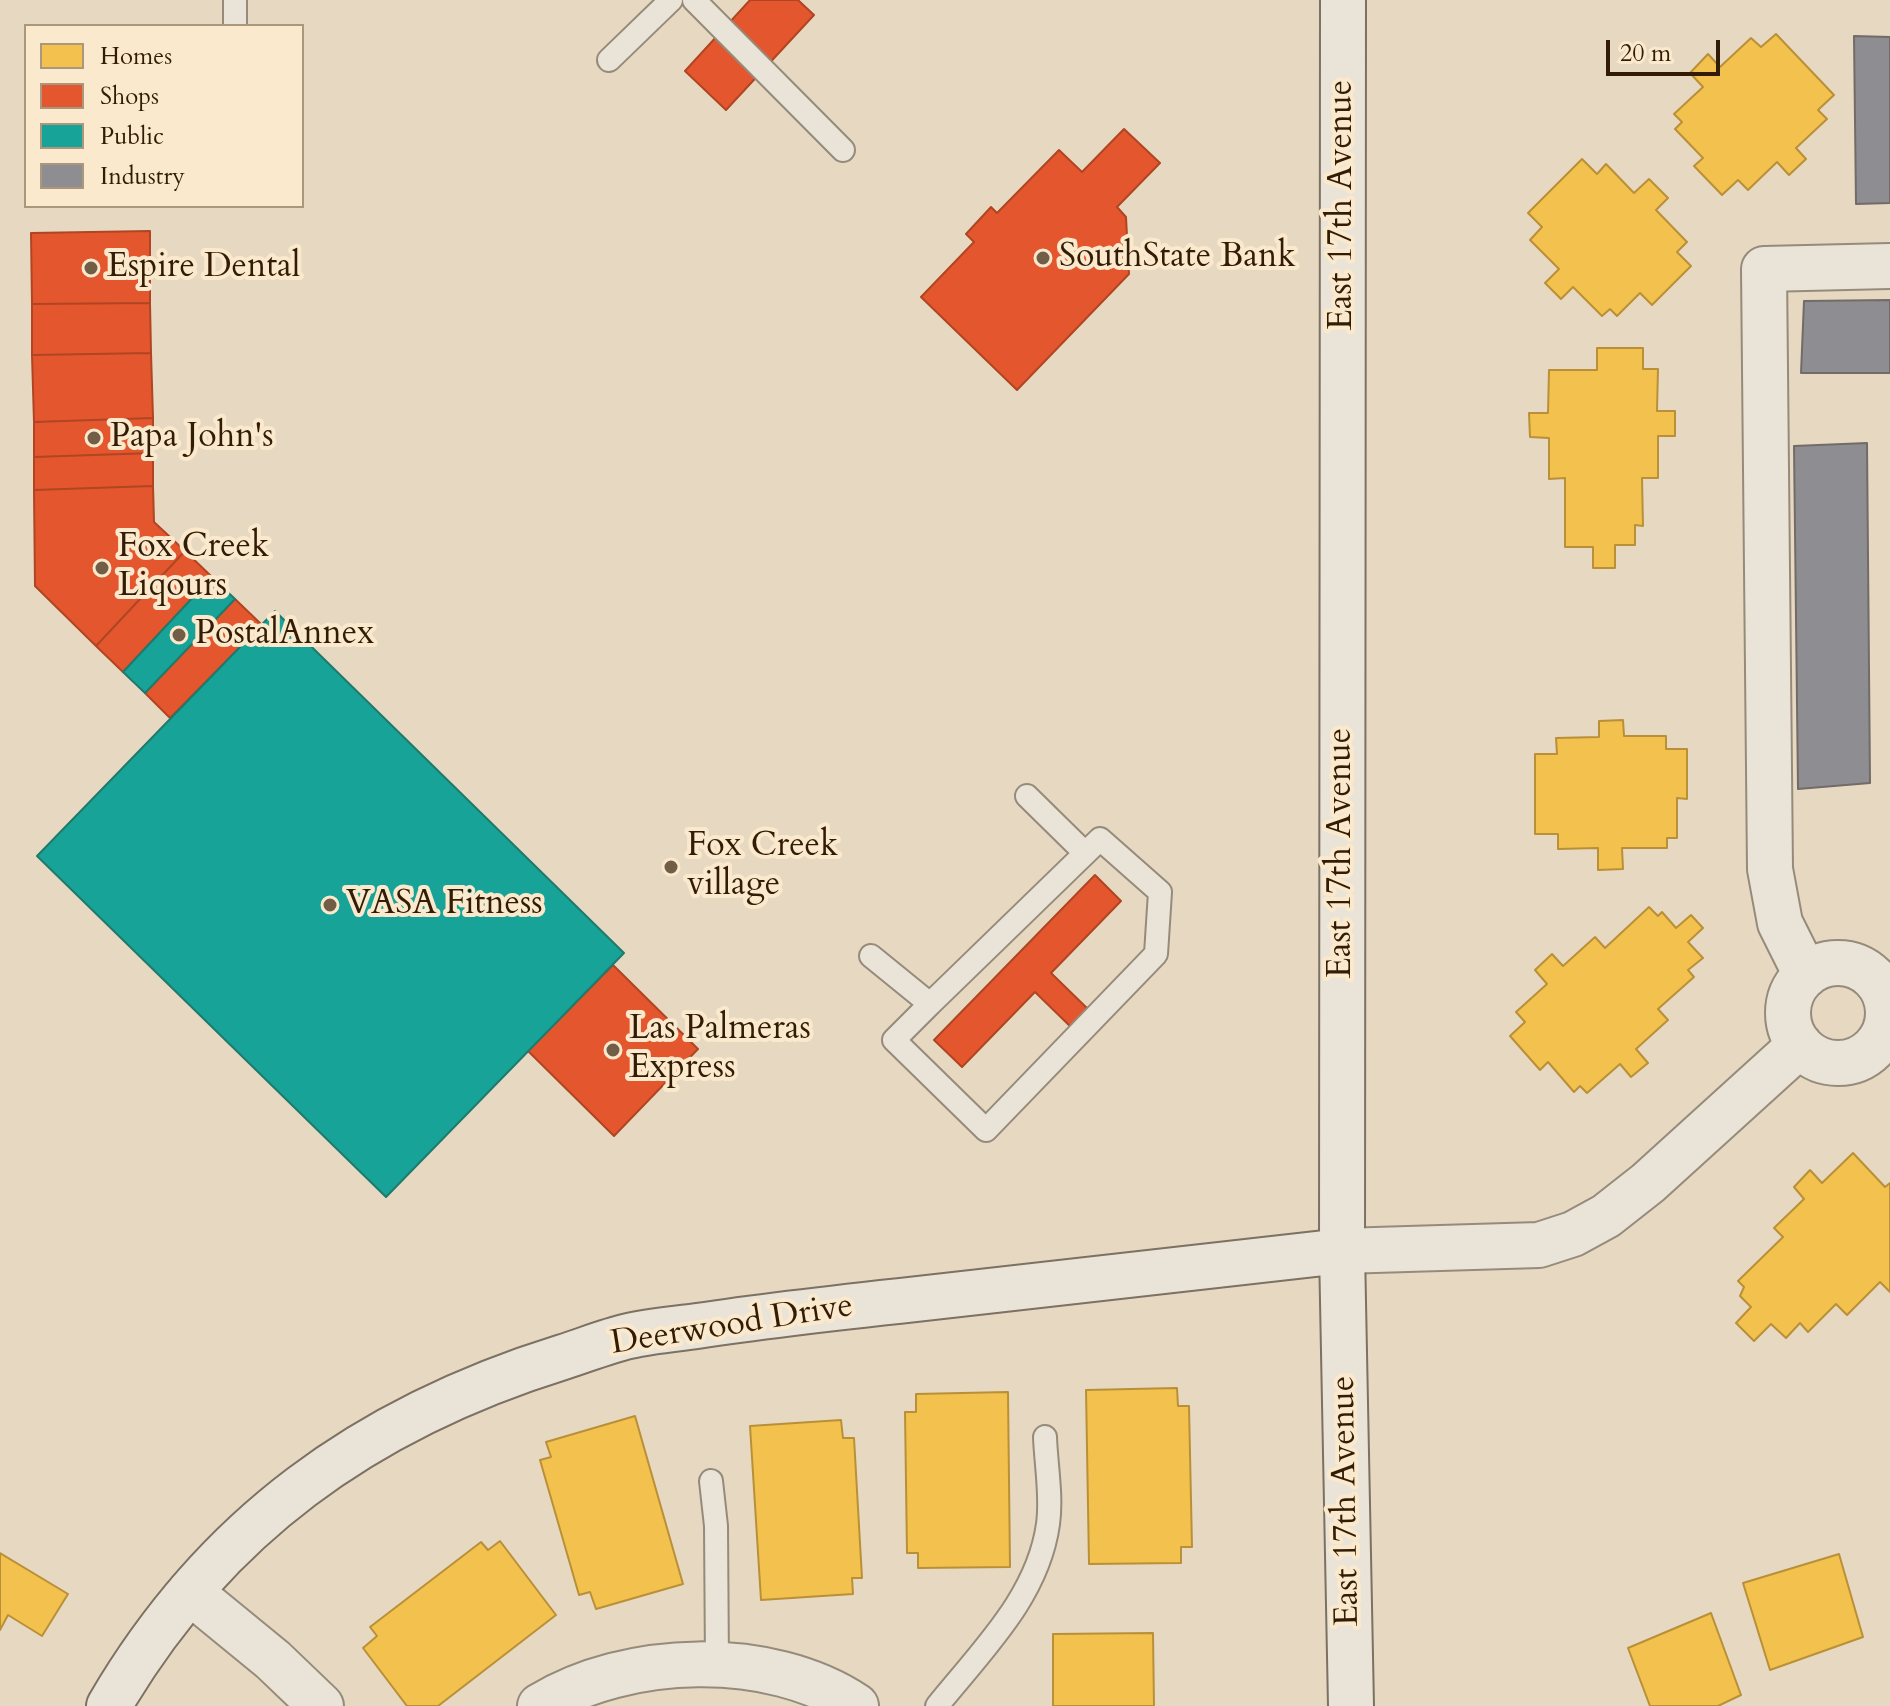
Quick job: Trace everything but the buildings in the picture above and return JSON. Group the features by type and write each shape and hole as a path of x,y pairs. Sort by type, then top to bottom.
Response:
{"street":[{"name":"East 17th Avenue","path":"1343,0 1342,1251 1351,1706"},
{"path":"1806,975 1780,923 1770,869 1764,269 1890,266"},
{"path":"1850,964 1876,980 1884,993 1888,1009 1887,1024 1881,1039 1881,1056 1842,1063 1826,1061 1800,1045 1788,1016 1796,986 1806,975 1820,966 1850,964"},
{"name":"Deerwood Drive","path":"109,1706 154,1637 190,1592 275,1507 307,1480 377,1436 455,1395 506,1374 628,1336 757,1317 1342,1251 1539,1245 1573,1234 1606,1216 1648,1183 1800,1045"},
{"path":"190,1592 273,1660 321,1706"},
{"path":"540,1706 587,1682 619,1672 681,1664 741,1667 781,1675 815,1686 856,1706"}],"lane":[{"path":"235,0 235,24"},
{"path":"609,60 671,0"},
{"path":"694,0 843,150"},
{"path":"1027,796 1085,853"},
{"path":"1100,839 1160,892 1156,954 986,1130 894,1040 930,1004 1100,839"},
{"path":"871,956 930,1004"},
{"path":"937,1706 1004,1623 1035,1572 1048,1523 1045,1437"},
{"path":"711,1481 716,1526 717,1665"}],"place":[{"name":"SouthState Bank","path":"1043,258"},
{"name":"Espire Dental","path":"91,268"},
{"name":"Papa John's","path":"94,438"},
{"name":"Fox Creek Liqours","path":"102,568"},
{"name":"PostalAnnex","path":"179,635"},
{"name":"Fox Creek village","path":"671,867"},
{"name":"VASA Fitness","path":"330,905"},
{"name":"Las Palmeras Express","path":"613,1050"}]}
